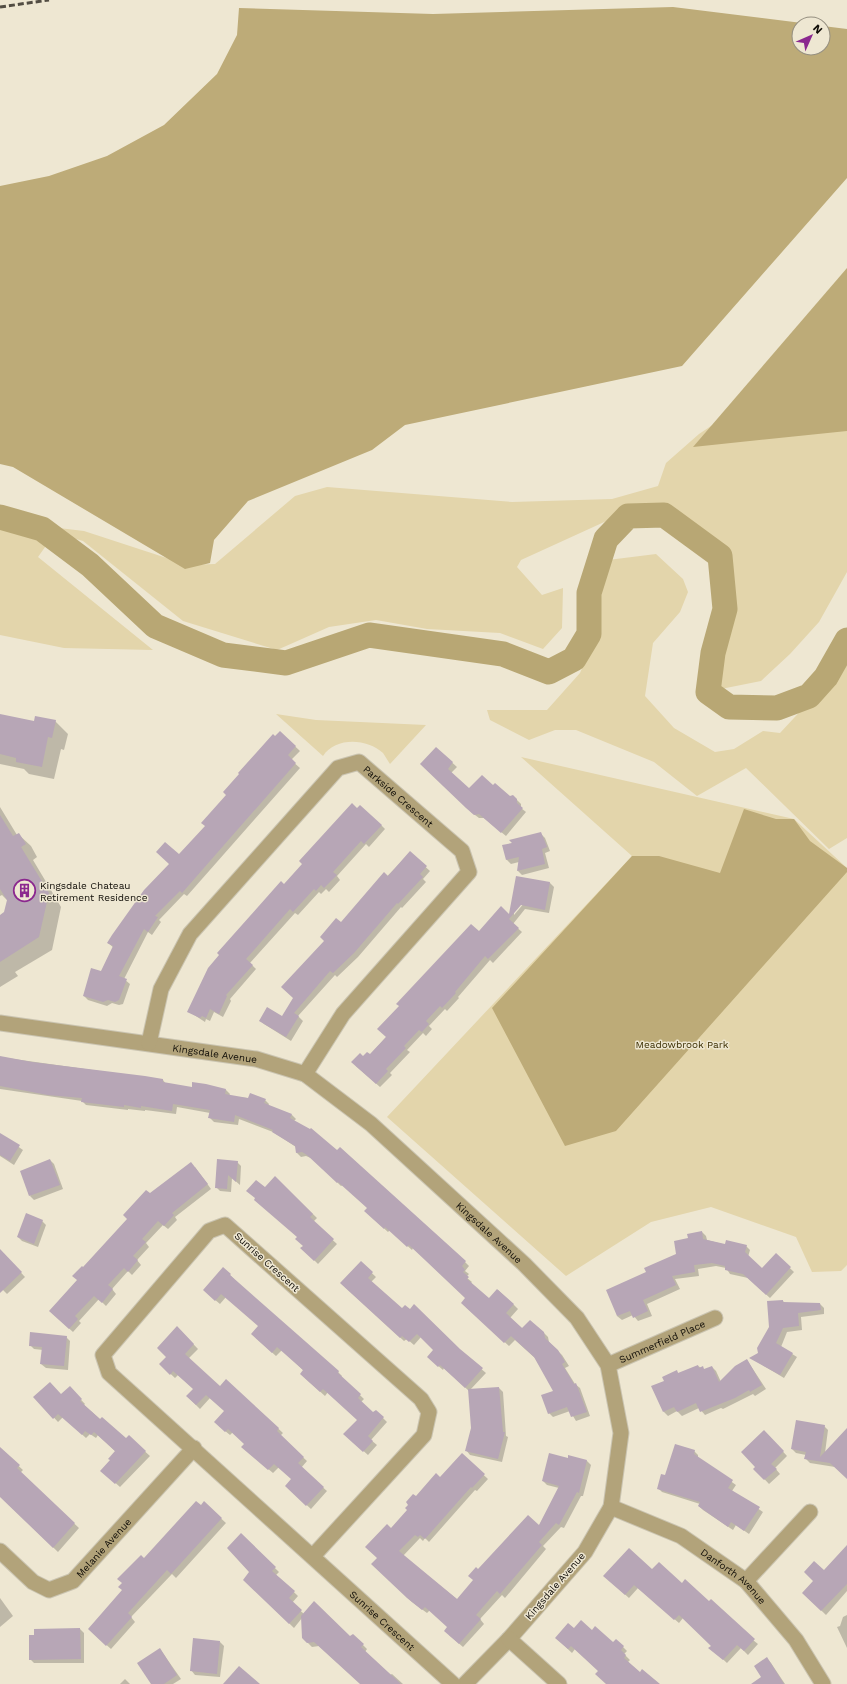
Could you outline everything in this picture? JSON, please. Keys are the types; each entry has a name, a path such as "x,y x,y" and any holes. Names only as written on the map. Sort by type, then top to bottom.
{"street":[{"name":"Parkside Crescent","path":"149,1043 161,989 190,934 338,768 359,762 462,851 469,872 343,1014 305,1074"},
{"name":"Kingsdale Avenue","path":"0,1023 256,1059 305,1074 372,1124 524,1264 577,1318 608,1365 621,1433 611,1507 585,1552 509,1639 465,1684"},
{"name":"Sunrise Crescent","path":"313,1556 424,1435 429,1412 421,1399 225,1225 209,1231 103,1354 109,1373 194,1448 453,1684"},
{"name":"Summerfield Place","path":"608,1365 715,1318"},
{"name":"Melanie Avenue","path":"0,1551 33,1582 49,1590 73,1581 194,1448"},
{"name":"Danforth Avenue","path":"611,1507 681,1536 746,1581 796,1640 823,1684"},
{"path":"746,1581 810,1512"},
{"path":"509,1639 559,1684"}],"green space":[{"path":"673,7 791,22 791,56 831,56 831,27 847,29 847,178 682,366 405,425 372,450 248,501 214,540 210,563 185,569 13,467 0,464 0,186 49,176 107,156 164,125 217,74 237,35 239,8 433,14"},
{"path":"847,268 847,431 693,447"},
{"path":"847,358 847,572 819,622 790,654 761,681 721,689 706,683 702,667 722,580 720,558 693,529 643,510 624,513 521,560 517,567 542,595 563,588 562,628 543,649 500,633 427,629 376,620 329,627 277,650 183,621 83,541 55,533 38,557 153,650 64,648 0,635 0,521 84,531 188,565 215,564 295,496 327,487 512,502 612,499 658,486 666,463 699,434 753,398"},
{"path":"656,554 683,579 688,592 680,612 653,643 645,696 674,728 715,752 734,749 763,731 780,733 847,661 847,838 829,849 746,768 697,796 654,762 576,730 555,730 529,740 490,720 487,710 547,710 580,673 591,647 584,625 588,586 600,561"},
{"path":"276,714 316,720 426,725 390,764 383,753 369,744 360,742 335,745 323,756"},
{"name":"Meadowbrook Park","path":"521,757 794,819 847,868 847,1265 841,1271 812,1272 796,1237 711,1207 651,1222 566,1276 387,1117 632,856"},
{"path":"744,809 776,819 794,819 810,841 847,868 847,872 616,1131 565,1146 492,1008 632,856 659,856 720,873"}],"building":[{"path":"0,714 34,721 35,716 56,720 52,738 48,737 42,767 16,762 16,758 0,754"},
{"path":"280,731 296,746 288,755 296,763 182,893 180,891 155,916 158,917 148,932 144,929 119,976 127,979 119,1000 115,1002 108,1000 103,1002 83,996 91,968 101,971 113,946 107,943 112,935 144,890 169,864 156,852 165,842 179,854 205,826 201,823 226,795 223,792 239,774 238,773 273,734 275,736"},
{"path":"436,747 453,762 448,769 469,788 482,775 493,785 495,783 510,796 513,795 517,799 517,803 523,808 501,833 479,814 474,815 420,764"},
{"path":"352,803 357,808 360,805 382,825 364,844 361,841 333,872 337,875 324,888 321,885 316,891 314,889 293,912 290,909 246,959 253,965 226,995 227,996 219,1014 210,1009 206,1018 202,1016 200,1018 187,1012 208,968 219,955 217,953 281,881 284,884 302,864 299,861"},
{"name":"Kingsdale Chateau Retirement Residence","path":"0,815 13,836 19,833 26,844 21,847 49,893 39,937 0,962 0,915 4,912 7,900 0,889"},
{"path":"541,832 547,847 542,849 545,864 517,871 519,857 506,860 502,845 512,843 509,840"},
{"path":"410,851 427,866 420,874 423,877 398,904 397,903 354,953 333,973 330,971 294,1013 299,1016 286,1037 259,1021 267,1007 282,1016 293,998 281,987 324,941 320,937 336,918 341,922 384,872 388,876"},
{"path":"516,876 550,882 545,910 521,905 509,919 519,928 488,959 485,956 455,992 456,993 442,1008 440,1006 426,1021 429,1024 422,1032 419,1030 404,1046 406,1048 386,1069 388,1071 376,1084 351,1062 360,1053 363,1056 367,1052 370,1054 386,1037 377,1029 399,1006 396,1004 471,924 479,931 501,906 509,914"},
{"path":"0,1056 32,1062 145,1076 163,1079 163,1082 192,1087 192,1082 206,1084 226,1089 225,1094 248,1098 250,1093 266,1099 264,1103 292,1114 290,1118 310,1129 311,1128 337,1150 340,1147 466,1261 462,1266 465,1270 463,1272 469,1277 467,1279 489,1298 497,1289 514,1304 506,1313 522,1328 530,1320 544,1332 545,1338 558,1350 565,1362 562,1364 574,1384 576,1383 587,1412 571,1417 567,1407 548,1414 541,1395 553,1391 534,1357 511,1336 504,1343 461,1303 465,1298 409,1245 407,1247 385,1227 384,1229 364,1211 367,1208 338,1182 337,1183 307,1155 302,1152 296,1153 295,1146 272,1132 273,1130 235,1115 234,1122 208,1118 210,1110 173,1104 172,1111 141,1106 141,1108 124,1105 124,1107 81,1102 82,1098 48,1095 0,1086"},
{"path":"0,1133 20,1145 10,1161 0,1155"},
{"path":"50,1159 60,1185 29,1196 20,1171"},
{"path":"217,1159 238,1161 236,1182 228,1175 227,1189 215,1188"},
{"path":"191,1162 208,1184 172,1213 174,1215 164,1226 158,1221 142,1239 146,1242 133,1256 138,1260 128,1272 124,1268 108,1285 113,1289 102,1303 94,1296 75,1316 78,1319 69,1329 49,1311 77,1280 72,1276 82,1266 83,1267 127,1219 123,1215 146,1190 150,1193"},
{"path":"275,1176 313,1214 310,1217 334,1239 314,1261 300,1248 303,1246 295,1239 297,1237 254,1200 255,1198 246,1191 256,1180 265,1187"},
{"path":"26,1213 43,1220 34,1244 17,1237"},
{"path":"702,1231 703,1239 725,1244 726,1240 747,1245 745,1252 762,1268 776,1253 791,1267 766,1295 743,1274 725,1270 725,1266 712,1263 694,1265 695,1272 672,1276 676,1285 643,1300 648,1311 633,1318 630,1311 617,1316 606,1290 646,1272 644,1268 676,1254 674,1241 688,1238 687,1234"},
{"path":"0,1249 22,1272 0,1293"},
{"path":"361,1261 373,1272 368,1278 402,1308 405,1305 410,1309 414,1304 460,1349 483,1368 465,1388 440,1365 438,1367 427,1357 433,1350 417,1334 409,1342 402,1336 400,1338 340,1283"},
{"path":"223,1267 231,1274 230,1275 339,1371 338,1373 361,1394 358,1398 373,1412 376,1410 384,1417 368,1436 373,1441 363,1452 343,1434 357,1420 323,1389 320,1392 300,1374 303,1370 277,1347 272,1353 251,1334 258,1326 221,1294 215,1301 203,1290"},
{"path":"783,1300 783,1302 820,1303 821,1310 798,1313 799,1326 783,1328 776,1343 793,1353 780,1375 749,1358 758,1353 757,1348 769,1327 767,1301"},
{"path":"177,1326 194,1344 185,1354 220,1386 226,1379 279,1428 277,1431 304,1457 298,1463 324,1487 306,1506 285,1486 291,1479 274,1464 268,1470 241,1447 244,1444 228,1429 225,1432 214,1422 224,1411 206,1395 196,1405 186,1396 193,1389 173,1371 170,1375 159,1364 166,1357 157,1348"},
{"path":"30,1332 67,1336 64,1366 40,1364 42,1347 29,1346"},
{"path":"747,1359 762,1385 750,1392 749,1390 735,1398 700,1412 696,1403 677,1412 674,1407 663,1412 651,1386 664,1381 662,1377 677,1370 678,1373 698,1365 699,1368 703,1366 704,1369 712,1366 719,1382 735,1366"},
{"path":"50,1382 61,1394 70,1386 82,1399 80,1401 100,1419 102,1417 126,1438 129,1435 146,1451 115,1484 100,1471 110,1460 108,1459 115,1451 94,1432 91,1435 85,1431 82,1435 58,1414 53,1419 33,1397"},
{"path":"499,1387 503,1432 505,1432 498,1459 465,1451 471,1428 468,1389"},
{"path":"796,1420 825,1425 820,1457 847,1428 847,1479 830,1463 804,1459 806,1452 791,1449"},
{"path":"764,1430 784,1451 771,1464 777,1469 764,1480 753,1469 755,1467 741,1452"},
{"path":"675,1444 695,1450 694,1454 733,1480 728,1488 760,1507 744,1531 731,1522 728,1527 698,1506 700,1502 657,1489 661,1474 665,1475"},
{"path":"0,1447 20,1465 17,1468 75,1523 53,1548 0,1497"},
{"path":"462,1453 485,1474 472,1488 471,1487 425,1539 420,1535 418,1537 415,1535 399,1551 457,1599 473,1580 468,1576 476,1567 478,1569 528,1515 539,1525 559,1486 542,1481 549,1453 568,1458 568,1455 587,1460 579,1493 577,1492 559,1525 556,1523 539,1542 542,1545 500,1594 497,1591 476,1615 481,1619 459,1644 444,1631 447,1627 425,1607 422,1610 371,1564 377,1558 365,1547 387,1524 391,1528 407,1510 405,1508 408,1505 406,1502 413,1494 416,1496 436,1473 440,1477"},
{"path":"196,1501 201,1505 204,1501 222,1518 171,1574 167,1570 128,1613 132,1617 106,1646 88,1629 122,1590 118,1587 122,1583 117,1579 141,1555 144,1558"},
{"path":"241,1533 276,1567 272,1571 295,1591 289,1598 302,1610 289,1624 243,1580 249,1572 227,1548"},
{"path":"847,1545 847,1584 821,1611 802,1593 813,1581 804,1572 814,1561 824,1570"},
{"path":"629,1548 652,1569 659,1562 682,1583 685,1579 709,1601 711,1599 755,1639 744,1651 737,1645 723,1660 708,1648 711,1646 679,1615 674,1620 634,1585 625,1595 603,1576"},
{"path":"314,1601 350,1636 353,1634 364,1644 361,1647 401,1684 360,1684 314,1642 307,1643 302,1638 301,1616"},
{"path":"581,1620 592,1630 595,1626 613,1642 616,1639 624,1646 621,1650 626,1655 624,1658 640,1672 642,1669 660,1684 606,1684 595,1674 598,1671 571,1646 568,1649 555,1638 568,1623 574,1628"},
{"path":"80,1628 81,1659 29,1660 29,1635 34,1635 34,1629"},
{"path":"193,1638 220,1641 217,1674 190,1671"},
{"path":"160,1648 177,1675 164,1684 151,1684 137,1663"},
{"path":"767,1657 784,1684 751,1684 761,1677 754,1666"},
{"path":"239,1666 260,1684 223,1684"}],"waterway":[{"path":"0,517 42,529 90,565 155,626 223,655 286,663 369,635 503,654 549,672 574,659 589,634 589,593 606,539 628,516 664,515 720,556 725,609 713,653 708,692 729,707 777,708 809,696 826,677 847,640"}],"railway":[{"path":"0,7 49,0"}],"place":[{"name":"Kingsdale Chateau Retirement Residence","path":"25,891"}]}
